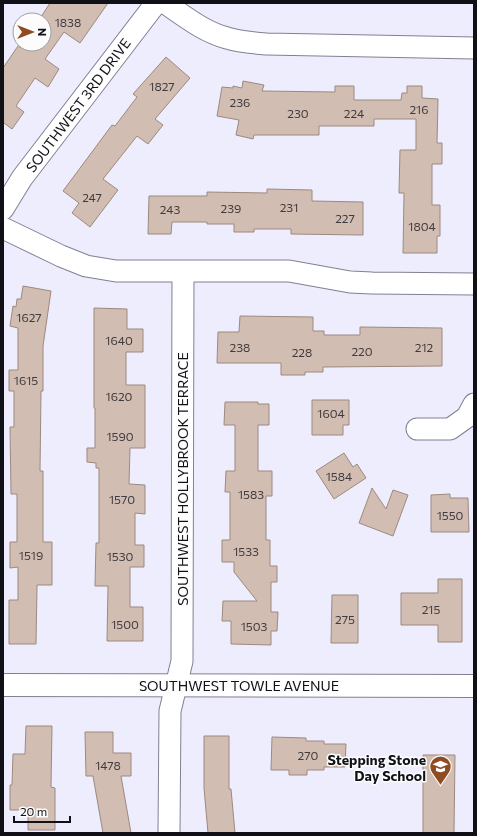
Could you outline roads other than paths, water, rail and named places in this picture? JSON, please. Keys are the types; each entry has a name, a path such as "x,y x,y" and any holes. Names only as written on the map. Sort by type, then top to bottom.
{"street":[{"name":"SOUTHWEST 3RD DRIVE","path":"3,210 22,178 156,3"},
{"path":"165,3 202,28 226,38 244,42 267,44 474,48"},
{"path":"3,228 61,256 86,266 99,269 116,271 183,272 289,271 350,282 372,284 474,284"},
{"name":"SOUTHWEST HOLLYBROOK TERRACE","path":"168,833 170,710 182,661 183,272"},
{"path":"417,428 450,429 467,417 474,404"},
{"name":"SOUTHWEST TOWLE AVENUE","path":"3,685 474,686"}],"place":[{"name":"Stepping Stone Day School","path":"441,786"}]}
